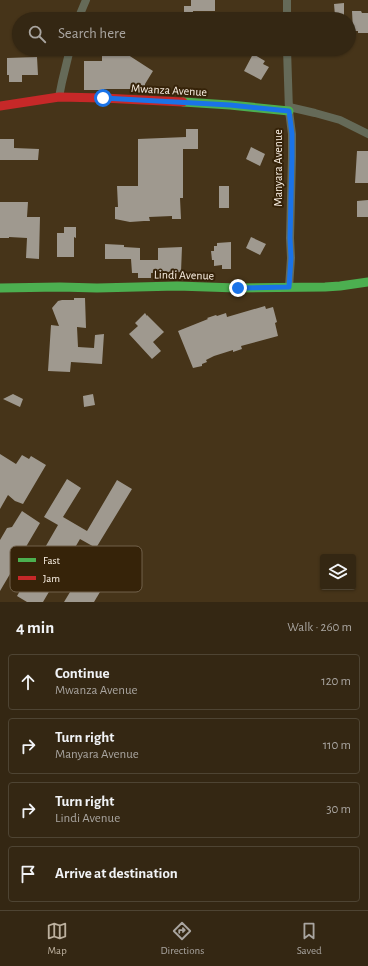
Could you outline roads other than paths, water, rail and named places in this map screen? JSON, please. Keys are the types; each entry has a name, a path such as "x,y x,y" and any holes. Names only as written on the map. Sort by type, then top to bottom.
{"street":[{"path":"81,12 86,0"},
{"path":"286,0 287,12"},
{"path":"59,97 68,56"},
{"name":"Manyara Avenue","path":"287,56 289,109 292,134 291,258 289,287"},
{"name":"Mwanza Avenue","path":"0,106 59,97 103,98 289,109"},
{"path":"289,109 315,113 340,120 368,134"},
{"name":"Lindi Avenue","path":"0,288 97,288 148,286 238,288 325,287 368,282"}]}
